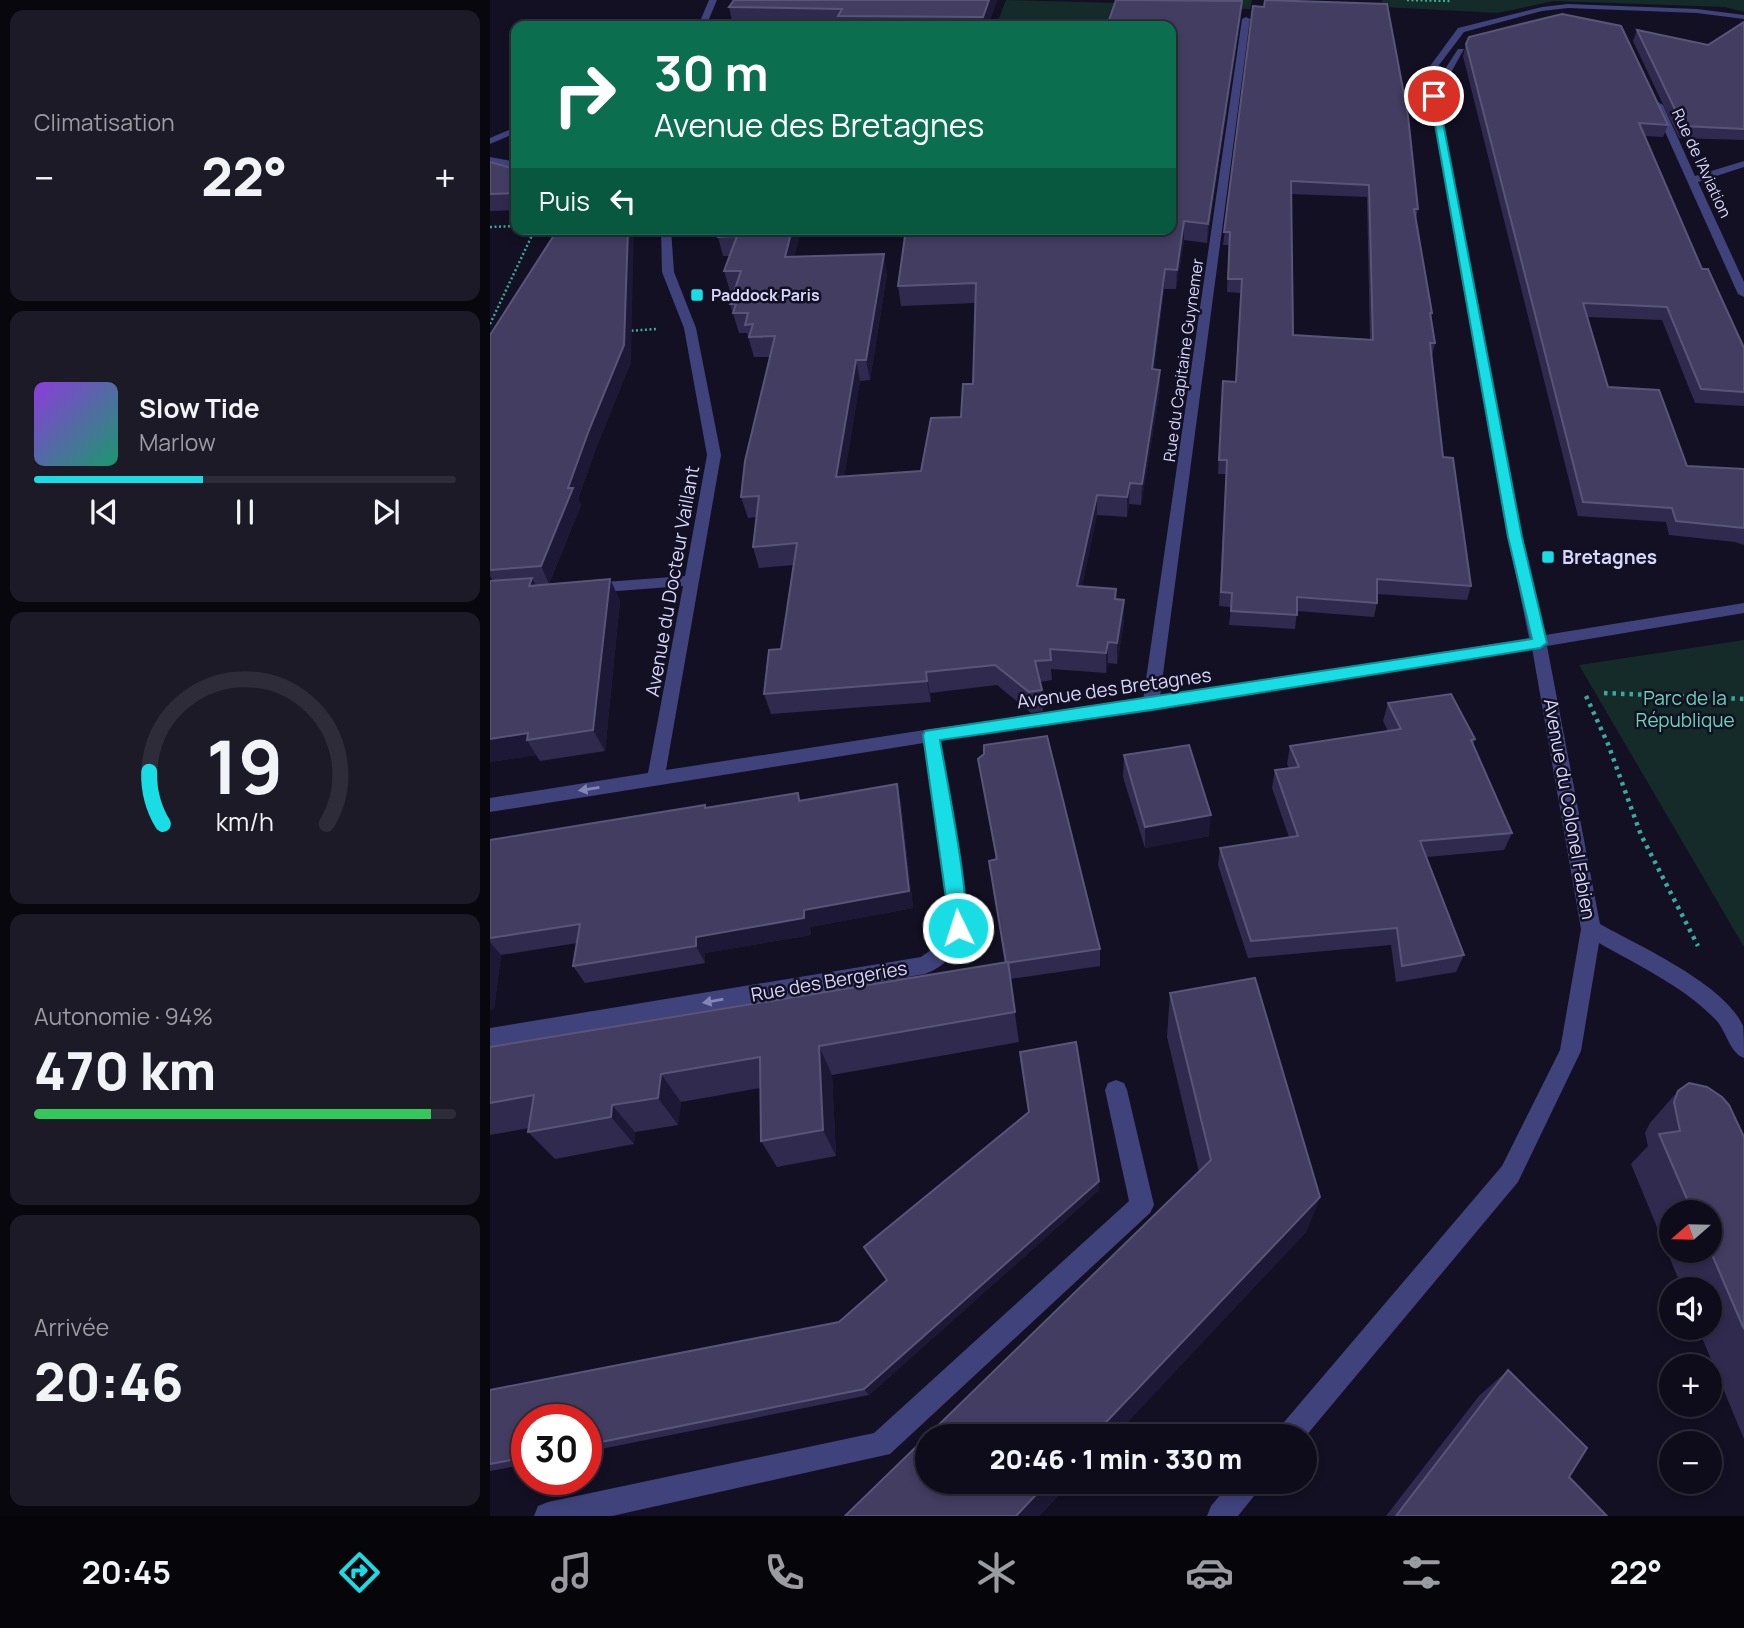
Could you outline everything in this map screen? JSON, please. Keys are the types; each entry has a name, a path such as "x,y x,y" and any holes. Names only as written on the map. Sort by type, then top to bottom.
{"street":[{"path":"704,21 713,0"},
{"name":"Avenue du Colonel Fabien","path":"1299,1424 1510,1174 1570,1051 1591,929 1549,642 1515,537 1434,96 1426,77 1461,30 1542,9 1567,6 1614,13"},
{"name":"Avenue du Colonel Fabien","path":"1473,34 1482,29 1556,12 1701,15 1744,19"},
{"name":"Rue du Capitaine Guynemer","path":"1151,705 1246,19"},
{"path":"1434,96 1444,75 1465,44"},
{"name":"Rue de l'Aviation","path":"1652,93 1744,295"},
{"path":"490,141 511,132"},
{"path":"490,160 511,164"},
{"path":"1693,180 1744,164"},
{"name":"Avenue du Docteur Vaillant","path":"656,777 714,455 690,328 668,272 666,235"},
{"path":"571,589 692,580"},
{"name":"Avenue des Bretagnes","path":"490,805 931,735 1151,705 1744,608"},
{"name":"Rue des Bergeries","path":"490,1038 925,965 946,953 958,928 957,901 931,735"},
{"path":"1591,929 1687,983 1725,1015 1744,1048"},
{"path":"548,1516 881,1446 1142,1205 1116,1090"},
{"path":"1221,1516 1239,1494"}],"path":[{"path":"490,227 511,226"},
{"path":"490,324 532,235"},
{"path":"623,331 690,328"},
{"path":"1549,642 1578,668 1584,690 1608,744 1641,835 1692,930 1701,954"},
{"path":"1604,693 1744,699"}],"green space":[{"path":"1006,0 1117,3 1118,0 1252,0 1250,9 1118,3 1114,21 998,21"},
{"path":"1382,0 1744,0 1744,12 1725,7 1554,1 1498,13 1383,7"},
{"name":"Parc de la République","path":"1744,640 1744,947 1579,665"}],"building":[{"path":"734,0 989,0 983,17 838,16 842,9 729,7"},
{"path":"1116,0 1242,1 1208,224 1184,221 1177,270 1165,269 1152,369 1160,370 1142,484 1130,483 1127,497 1097,495 1077,586 1116,589 1115,599 1124,600 1117,643 1108,642 1106,653 1050,649 1051,660 1035,661 1042,690 1029,692 995,665 926,672 927,681 764,694 769,650 781,649 797,543 753,547 759,496 741,497 745,461 775,336 749,337 753,324 745,325 748,313 733,313 736,304 730,304 741,271 724,271 737,236 718,237 719,235 790,235 785,257 884,254 866,360 856,360 836,477 921,471 931,418 961,417 963,384 973,384 976,283 898,286 905,235 1176,235 1176,21 1109,21"},
{"path":"1265,0 1387,4 1408,116 1418,209 1414,209 1432,313 1435,343 1430,343 1443,457 1453,458 1471,586 1377,579 1377,603 1297,597 1297,615 1231,611 1232,593 1221,592 1227,460 1219,460 1223,381 1236,382 1242,279 1228,279 1230,232 1224,232 1253,6 1264,7","holes":["1291,181 1369,185 1373,340 1293,335"]},
{"path":"1562,14 1621,26 1668,125 1639,123 1702,269 1708,269 1744,348 1744,392 1701,389 1667,307 1583,303 1608,387 1659,390 1687,466 1744,469 1744,528 1676,521 1672,508 1583,502 1466,44 1469,37"},
{"path":"1744,22 1744,129 1683,126 1637,30 1708,45"},
{"path":"490,162 511,168 511,193 490,194"},
{"path":"554,235 628,235 624,345 589,430 568,488 573,488 541,566 490,570 490,335"},
{"path":"532,578 529,586 610,579 593,730 527,740 528,733 490,739 490,581"},
{"path":"1451,694 1475,739 1471,740 1512,833 1420,841 1464,955 1402,966 1397,928 1251,941 1220,848 1298,836 1275,770 1299,767 1290,746 1401,729 1388,703"},
{"path":"1047,736 1100,949 1006,963 989,861 997,859 978,759 984,754 984,745"},
{"path":"1189,745 1211,815 1145,827 1124,755"},
{"path":"897,784 909,891 804,910 804,918 696,937 696,946 573,966 580,924 490,938 490,840 705,805 705,808 798,793 799,801"},
{"path":"1008,962 1015,1012 819,1046 823,1130 761,1141 760,1057 661,1074 658,1098 612,1105 611,1117 528,1132 534,1095 490,1103 490,1047"},
{"path":"1255,978 1320,1197 1104,1424 940,1424 1211,1160 1170,993"},
{"path":"1076,1042 1099,1181 864,1389 602,1442 602,1404 511,1404 511,1460 490,1464 490,1390 839,1322 887,1280 864,1247 1029,1112 1020,1052"},
{"path":"1689,1083 1707,1087 1722,1097 1729,1105 1744,1137 1744,1329 1716,1264 1722,1264 1722,1200 1687,1200 1659,1134 1680,1131 1674,1102 1678,1091"},
{"path":"1508,1370 1587,1448 1569,1477 1607,1516 1396,1516"},
{"path":"915,1448 915,1494 1037,1494 1016,1516 845,1516"}],"place":[{"name":"Paddock Paris","path":"697,295"},
{"name":"Bretagnes","path":"1548,557"}],"route":[{"path":"958,928 957,901 931,735 1151,705 1540,643 1515,537 1434,96"}]}
